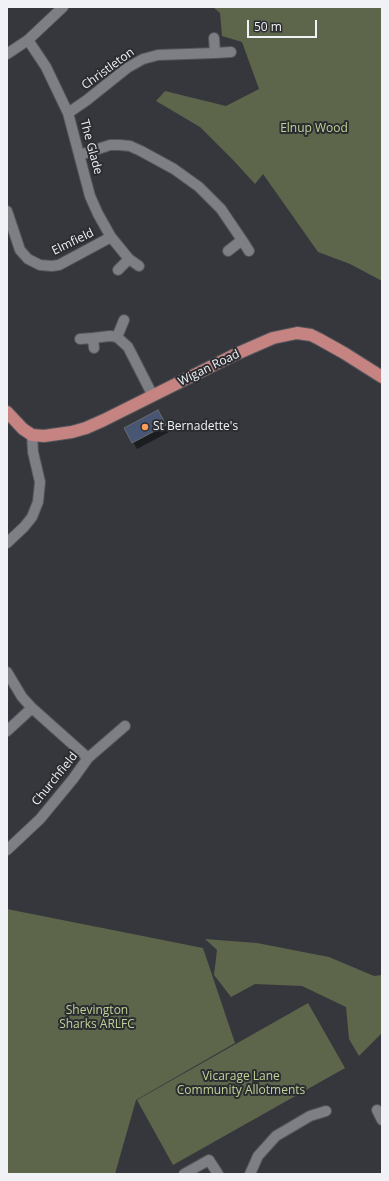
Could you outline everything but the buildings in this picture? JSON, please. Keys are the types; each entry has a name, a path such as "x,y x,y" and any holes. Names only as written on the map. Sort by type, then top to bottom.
{"main road":[{"name":"Wigan Road","path":"32,435 44,436 86,428 234,355 273,338 297,333 311,335 319,339 344,352 382,377"},
{"path":"7,412 23,429 32,435"}],"street":[{"path":"7,54 28,40 63,7"},
{"path":"214,38 215,53"},
{"name":"The Glade","path":"28,40 46,67 68,113 90,196 98,214 110,237 130,259 139,266"},
{"name":"Christleton","path":"68,113 88,100 127,68 143,59 158,55 231,52"},
{"path":"80,155 110,145 120,144 130,146 141,151 174,169 199,187 221,209 249,251"},
{"name":"Elmfield","path":"7,212 20,250 28,259 40,265 59,265 110,237"},
{"path":"228,251 242,240"},
{"path":"118,270 130,259"},
{"path":"117,337 124,320"},
{"path":"80,339 93,343 110,336 117,337 128,346 153,396"},
{"path":"7,543 24,527 32,516 38,502 40,482 33,452 32,435"},
{"path":"7,672 22,697 32,708 88,758"},
{"path":"7,731 32,708"},
{"name":"Churchfield","path":"7,850 40,819 88,758 125,726"},
{"path":"377,1110 382,1120"},
{"path":"250,1174 254,1154 276,1136 310,1116 326,1111"},
{"path":"184,1174 209,1160 218,1174"}],"green space":[{"name":"Elnup Wood","path":"213,7 382,7 382,281 350,264 318,252 263,174 255,184 200,127 156,101 165,91 226,106 259,89 242,42 222,36 220,13"},
{"name":"Shevington Sharks ARLFC","path":"7,909 203,948 235,1043 136,1100 115,1174 7,1174"},
{"path":"205,939 257,943 329,957 374,976 382,975 382,1033 359,1056 349,1039 346,1007 302,986 255,984 231,997 214,975 217,950"},
{"name":"Vicarage Lane Community Allotments","path":"308,1003 345,1068 173,1165 137,1100"}],"place":[{"name":"St Bernadette's","path":"145,427"}]}
